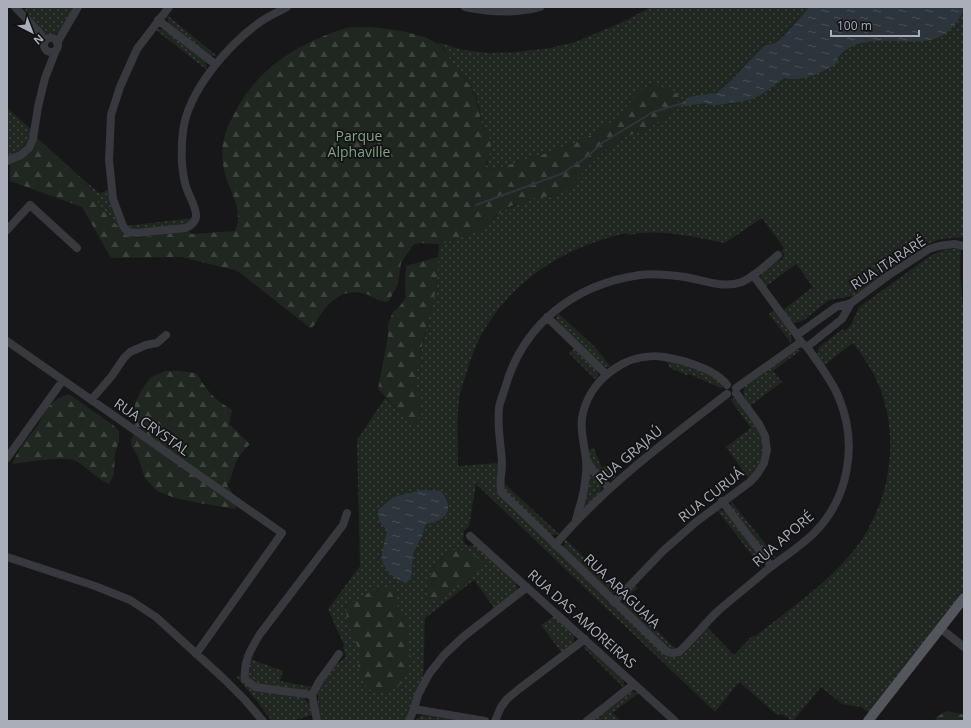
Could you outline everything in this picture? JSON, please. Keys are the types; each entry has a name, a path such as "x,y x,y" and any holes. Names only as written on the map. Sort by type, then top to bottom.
{"main road":[{"path":"868,721 964,598"}],"street":[{"path":"7,8 12,7"},
{"path":"15,7 39,32 45,44 46,50 50,52 56,46 56,40 51,38 45,44 45,78"},
{"path":"169,7 137,49 120,87 111,115 109,160 113,199 123,226 128,232 137,233 186,228 191,225 196,218 195,210 185,184 181,154 183,130 190,108 215,64 239,40 261,22 287,7"},
{"path":"465,7 505,12 540,7"},
{"path":"7,161 21,155 29,148 33,139 38,107 45,78 56,46 77,8"},
{"path":"158,20 215,64"},
{"path":"7,230 30,205 78,248"},
{"name":"RUA ITARARÉ","path":"851,303 889,275 929,249 954,244 964,246"},
{"name":"RUA ARAGUAIA","path":"671,653 666,651 614,602 501,492 499,484 502,474 502,462 498,425 500,406 509,372 527,339 547,317 568,301 592,288 620,278 663,274 729,285 742,282 778,256"},
{"name":"RUA APORÉ","path":"671,653 679,652 720,610 771,566 814,533 828,517 840,495 848,471 850,446 846,423 839,398 797,334 753,275"},
{"path":"797,334 836,307 851,303"},
{"path":"727,385 725,390 727,394 731,396 736,390 842,319 851,303"},
{"path":"547,317 606,374"},
{"path":"91,400 130,352 146,345 157,343 166,335"},
{"name":"RUA CRYSTAL","path":"7,341 282,533 196,654"},
{"path":"576,520 585,482 586,459 582,436 582,418 587,400 606,374 633,359 647,356 661,356 677,358 698,366 725,381 727,385"},
{"path":"7,458 63,380"},
{"path":"727,385 733,384 736,390"},
{"name":"RUA CURUÁ","path":"614,602 663,551 696,522 750,482 764,463 767,450 765,436 760,424 736,390"},
{"name":"RUA GRAJAÚ","path":"555,545 576,520 609,488 663,443 727,394"},
{"path":"586,459 594,472 609,488"},
{"path":"722,502 771,566"},
{"path":"312,695 255,687 245,679 244,668 250,650 260,634 343,525 347,513"},
{"name":"RUA DAS AMOREIRAS","path":"470,536 675,721"},
{"path":"7,557 88,584 130,600 156,617 223,678 263,721"},
{"path":"409,721 418,695 429,674 444,655 463,637 527,587"},
{"path":"940,628 964,647"},
{"path":"495,721 501,707 519,689 585,639"},
{"path":"317,721 312,695 320,680 339,654"},
{"path":"587,721 634,684"},
{"path":"414,709 485,721"}],"green space":[{"path":"26,7 73,7 63,27 55,35 51,36 46,35 38,28 25,12"},
{"path":"651,7 964,7 964,237 941,239 924,245 853,296 829,300 804,320 796,323 791,321 783,310 813,287 796,264 765,287 760,279 761,275 768,267 782,259 784,255 781,251 784,248 762,218 725,243 677,234 652,232 628,235 627,233 584,246 563,256 525,281 494,315 482,334 473,355 460,394 458,421 458,466 498,463 496,489 500,497 660,650 673,656 707,627 734,655 750,638 757,635 809,595 833,573 855,549 867,531 884,492 890,450 886,408 880,388 868,364 853,343 823,366 817,357 819,347 843,329 845,331 851,325 859,307 930,256 945,250 961,249 960,274 964,319 964,590 869,713 861,707 842,704 821,687 792,721 784,715 776,714 739,682 715,712 476,484 469,526 464,531 463,541 467,546 476,545 516,582 517,590 495,609 474,580 425,618 423,679 406,721 320,721 318,698 321,685 334,666 346,656 343,648 344,645 328,609 360,566 357,440 385,398 414,425 421,409 416,378 437,284 439,244 476,232 501,212 520,203 535,197 550,197 560,194 571,186 588,166 608,148 621,139 646,129 671,114 651,85 641,91 615,119 594,134 548,153 503,167 490,169 487,164 491,145 489,137 483,127 474,92 444,49 437,42 463,50 489,53 516,52 550,48 575,42 623,22"},
{"path":"167,15 217,56 210,56 169,25"},
{"name":"Parque Alphaville","path":"350,27 373,27 403,31 427,38 440,45 470,86 476,99 483,128 489,136 491,142 490,154 486,163 490,169 503,167 548,153 584,139 606,126 617,117 639,92 647,87 656,85 673,91 679,97 678,106 676,111 646,129 621,139 608,148 592,162 564,192 553,196 534,198 511,206 476,232 452,241 439,244 414,244 401,263 398,284 389,301 380,301 369,295 361,293 344,294 337,297 328,305 315,324 310,328 238,271 181,257 111,258 82,207 10,181 10,164 37,138 86,182 102,209 126,235 136,238 190,231 191,234 235,231 238,223 237,208 224,170 222,154 223,141 227,128 234,114 244,97 255,83 283,58 298,48 315,40"},
{"path":"164,29 205,61 207,70 156,30"},
{"path":"7,108 32,130 28,141 23,148 7,158"},
{"path":"86,182 99,193 108,189 112,208 120,228 102,209"},
{"path":"193,218 187,225 133,231 126,226"},
{"path":"438,257 436,287 422,344 417,374 420,414 413,426 378,389 388,336 388,324 393,312 400,306 406,297 406,266"},
{"path":"774,310 784,321 789,330 792,339 791,343 769,314"},
{"path":"558,313 594,346 611,367 601,365 557,323 556,318"},
{"path":"574,348 597,370 598,376 596,380 569,353"},
{"path":"795,350 801,350 773,371 782,382 750,406 744,393 746,385"},
{"path":"666,360 681,363 708,373 720,383 723,389 689,374 687,375 670,368"},
{"path":"165,371 196,373 211,394 232,410 229,424 250,444 238,459 227,485 232,492 236,509 175,498 157,491 145,478 138,457 131,445 131,440 136,430 134,420 135,403 150,378"},
{"path":"69,394 113,425 119,431 119,441 115,453 114,474 109,484 99,479 74,460 44,460 12,464 21,446 38,425 46,409 57,399"},
{"path":"730,399 736,399 751,418 762,437 762,456 757,467 748,478 726,447 751,428"},
{"path":"593,447 602,468 606,465 616,477 608,480 598,472 587,452"},
{"path":"588,467 601,485 601,488 595,499 583,508"},
{"path":"503,482 559,534 549,534 504,492"},
{"path":"731,501 777,558 768,556 731,507"},
{"path":"717,510 724,511 728,515 762,561 762,568"},
{"path":"565,539 620,591 611,593 564,548"},
{"path":"454,550 468,550 485,564 469,579 447,591 438,599 428,600 429,582 432,570 439,560"},
{"path":"634,585 638,588 631,593 626,601 676,649 668,648 625,607 624,600 627,592"},
{"path":"389,587 397,596 398,607 408,622 407,638 411,660 403,682 392,690 381,693 367,689 358,667 360,651 347,623 346,606 375,589"},
{"path":"555,615 574,635 573,644 562,653 541,625"},
{"path":"583,647 588,647 623,678 623,687"},
{"path":"251,659 283,671 280,681 312,687 304,691 255,683 248,672"},
{"path":"242,675 244,679 304,698 310,705 312,715 292,721 272,721 236,676"},
{"path":"631,691 639,693 612,713 621,721 591,721"},
{"path":"946,711 964,715 964,721 934,721"},
{"path":"422,715 426,716 461,721 414,721"}],"water":[{"path":"809,7 964,7 964,9 956,23 946,33 933,39 906,42 876,41 862,43 844,51 839,56 836,64 824,71 804,78 784,78 761,95 749,100 718,105 710,105 705,103 685,106 681,104 688,97 717,93 731,81 763,47 777,42 786,34"},
{"path":"422,490 441,491 448,504 448,509 447,513 440,520 426,524 422,537 413,554 411,579 405,583 395,578 387,570 382,561 387,530 379,521 378,510 393,497"}],"waterway":[{"path":"476,205 561,174 587,157 602,143 653,112 681,104"}]}
